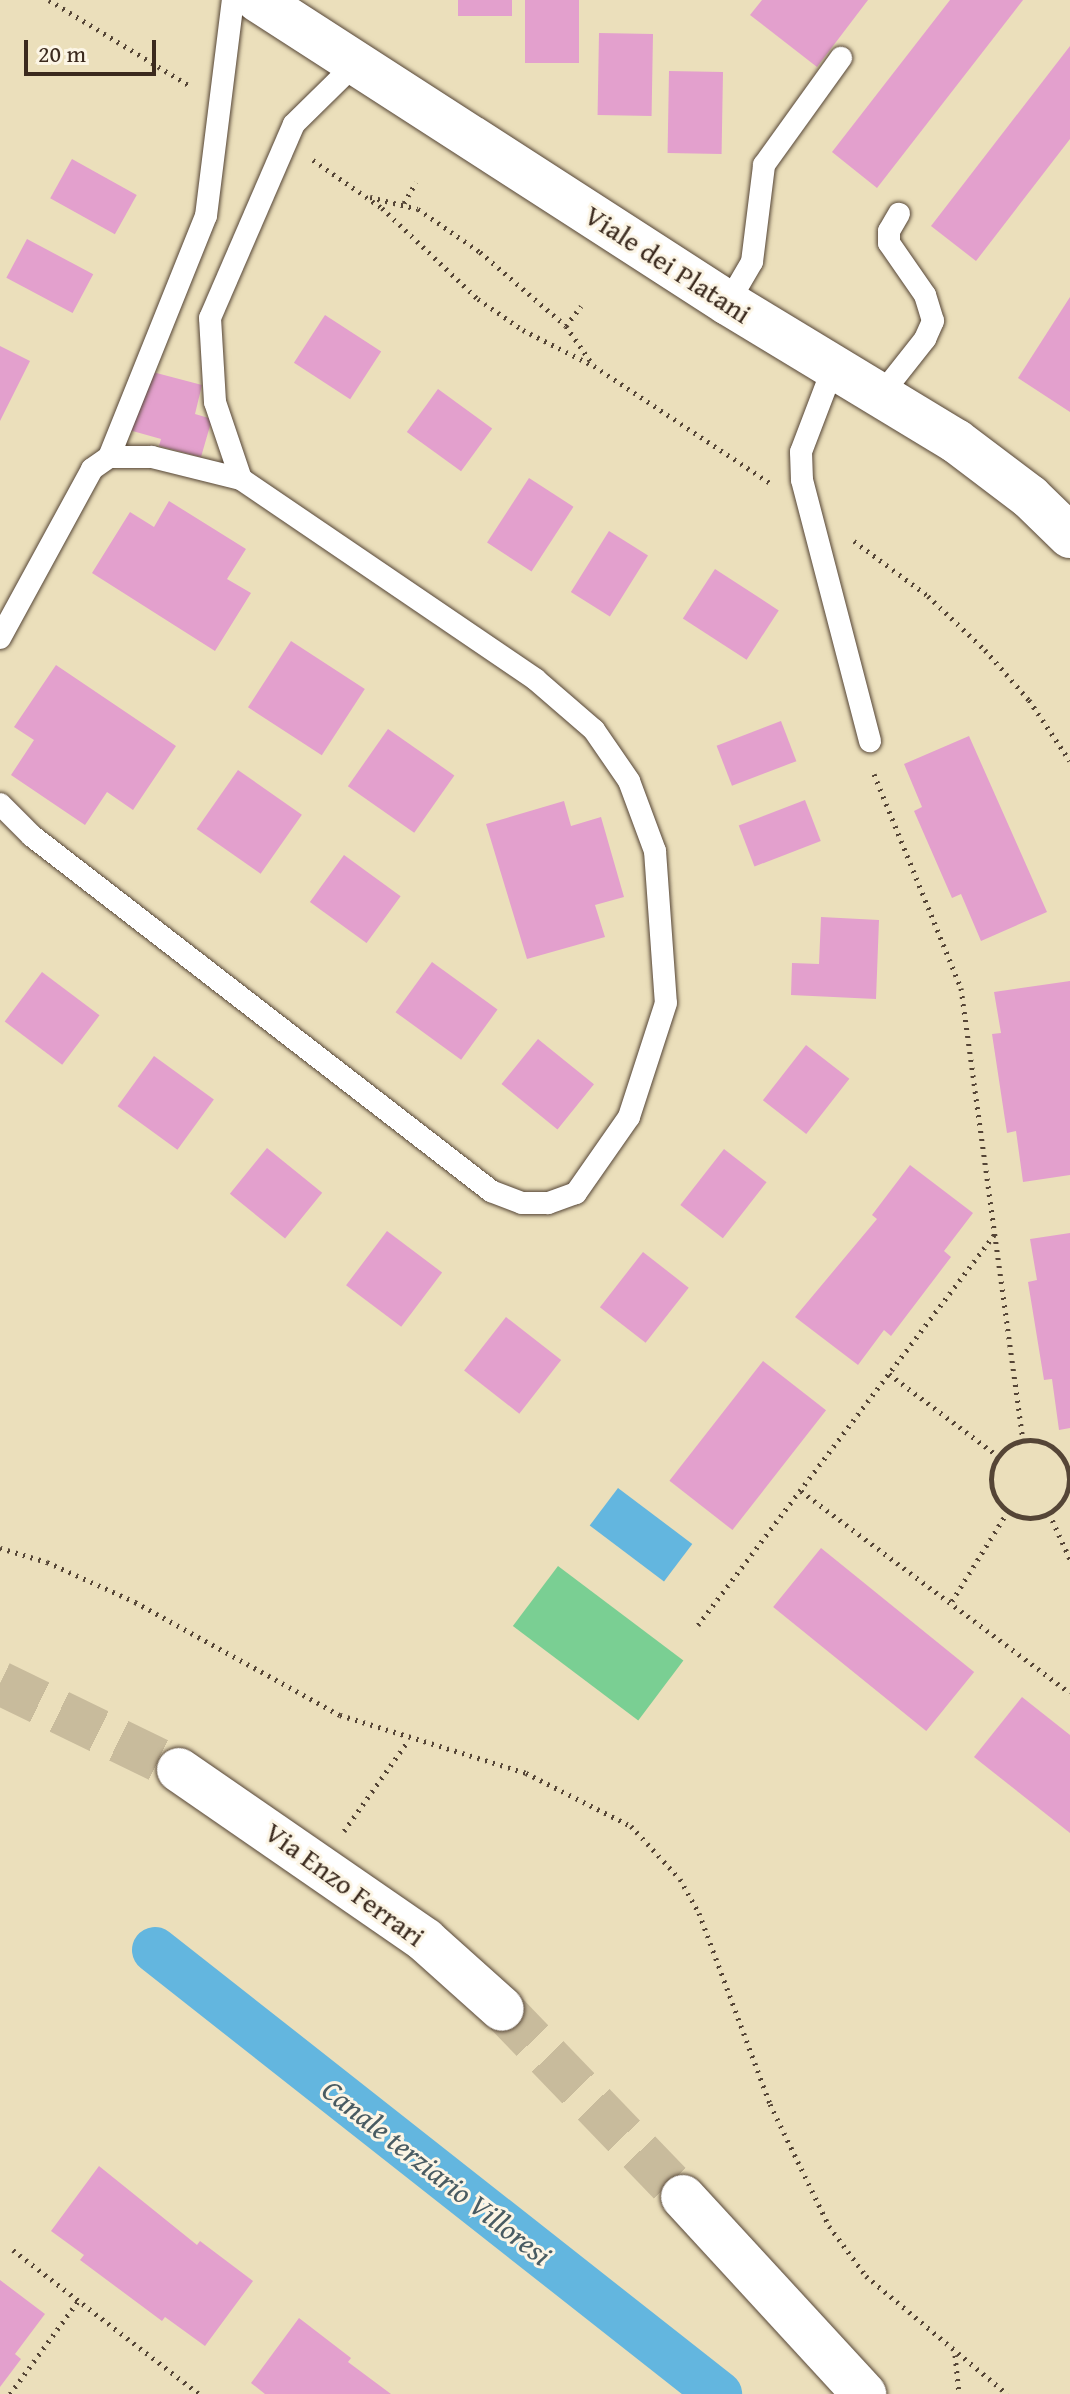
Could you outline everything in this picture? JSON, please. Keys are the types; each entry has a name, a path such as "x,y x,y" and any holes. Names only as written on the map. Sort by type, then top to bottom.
{"street":[{"name":"Viale dei Platani","path":"258,0 728,303 956,441 1030,497 1070,536"},
{"name":"Via Enzo Ferrari","path":"179,1770 414,1931 502,2009"},
{"path":"683,2197 864,2394"}],"lane":[{"path":"0,638 79,488 109,457 206,216 233,0"},
{"path":"728,303 752,262 764,165 841,58"},
{"path":"241,479 215,402 210,318 294,124 356,63"},
{"path":"880,396 925,339 933,321 925,295 889,243 889,231 899,214"},
{"path":"833,368 801,452 802,480 870,741"},
{"path":"0,804 32,836 491,1191 522,1203 548,1203 576,1193 602,1161 629,1117 666,1003 655,851 629,781 594,730 535,679 241,479 152,457 109,457"}],"path":[{"path":"49,0 196,90"},
{"path":"300,152 367,196 478,299 523,330 594,366 772,485"},
{"path":"404,203 416,182"},
{"path":"367,196 404,203 480,252 566,326 594,366"},
{"path":"566,326 581,306"},
{"path":"848,537 928,596 985,650 1029,700 1070,761"},
{"path":"873,771 961,988 997,1231 1023,1440"},
{"path":"698,1625 997,1231"},
{"path":"889,1374 998,1456"},
{"path":"1023,1440 1052,1447 1068,1464 1068,1488 1049,1513 1032,1518 1008,1511 999,1503 991,1480 998,1456 1023,1440"},
{"path":"801,1491 952,1601 1070,1693"},
{"path":"952,1601 1008,1511"},
{"path":"1049,1513 1070,1559"},
{"path":"0,1548 89,1580 340,1715 408,1741 483,1759 571,1792 631,1826 656,1850 699,1913 770,2104 829,2226 866,2276 954,2354 1007,2394"},
{"path":"337,1840 408,1741"},
{"path":"13,2250 199,2394"},
{"path":"10,2394 78,2301"},
{"path":"954,2354 959,2394"}],"green space":[{"path":"558,1566 683,1660 638,1720 513,1626"}],"water":[{"path":"618,1488 692,1544 664,1582 590,1526"}],"building":[{"path":"458,0 512,0 512,16 458,16"},
{"path":"525,0 579,0 579,63 525,63"},
{"path":"762,0 868,0 817,67 750,15"},
{"path":"950,0 1023,0 877,188 832,152"},
{"path":"599,33 653,34 652,116 598,115"},
{"path":"1070,46 1070,139 976,261 931,226"},
{"path":"669,71 723,72 722,154 668,153"},
{"path":"72,159 137,195 115,234 50,198"},
{"path":"27,239 93,274 73,313 6,278"},
{"path":"1070,297 1070,412 1018,378"},
{"path":"325,315 381,351 350,399 294,363"},
{"path":"0,346 30,361 0,421"},
{"path":"145,370 202,385 195,414 212,419 201,457 159,446 161,439 129,430"},
{"path":"438,389 492,428 461,471 407,432"},
{"path":"529,478 573,507 532,571 487,543"},
{"path":"169,501 246,549 227,579 251,593 215,651 92,573 130,512 154,527"},
{"path":"609,531 648,555 610,616 571,592"},
{"path":"715,569 779,610 747,660 683,618"},
{"path":"291,641 365,689 322,755 248,707"},
{"path":"56,665 176,746 133,810 107,792 85,825 11,775 34,740 14,727"},
{"path":"781,721 796,761 732,786 717,746"},
{"path":"388,729 454,775 414,833 348,786"},
{"path":"969,736 1047,912 981,941 961,894 952,898 914,811 922,807 904,764"},
{"path":"238,770 302,815 261,874 197,829"},
{"path":"805,800 821,841 754,867 739,825"},
{"path":"564,801 571,826 601,817 624,897 595,905 605,937 527,959 486,824"},
{"path":"344,855 401,896 367,943 310,902"},
{"path":"821,917 879,920 876,999 791,995 792,963 819,964"},
{"path":"432,962 498,1010 461,1060 396,1012"},
{"path":"42,972 100,1015 62,1065 5,1022"},
{"path":"1070,981 1070,1175 1023,1182 1016,1131 1007,1133 992,1034 1001,1033 994,992"},
{"path":"538,1039 594,1084 557,1129 501,1084"},
{"path":"806,1045 849,1079 806,1134 763,1100"},
{"path":"154,1056 214,1099 177,1150 118,1106"},
{"path":"267,1148 322,1193 285,1239 230,1194"},
{"path":"724,1149 767,1182 723,1238 680,1205"},
{"path":"910,1165 973,1213 944,1251 951,1257 891,1336 884,1330 858,1365 795,1317 877,1219 872,1215"},
{"path":"387,1231 442,1273 401,1327 346,1285"},
{"path":"1070,1233 1070,1428 1059,1430 1052,1379 1044,1380 1028,1282 1037,1280 1030,1239"},
{"path":"643,1252 689,1288 646,1343 600,1307"},
{"path":"506,1317 561,1360 519,1414 464,1371"},
{"path":"763,1361 826,1410 732,1530 669,1481"},
{"path":"821,1548 974,1672 926,1731 773,1607"},
{"path":"1022,1697 1070,1735 1070,1833 974,1757"},
{"path":"99,2166 197,2245 200,2241 253,2281 205,2346 165,2317 162,2321 80,2260 84,2255 51,2231"},
{"path":"0,2280 45,2314 15,2354 21,2359 0,2387"},
{"path":"299,2318 351,2358 348,2362 391,2394 265,2394 251,2383"}],"waterway":[{"name":"Canale terziario Villoresi","path":"155,1950 719,2394"}],"tunnel":[{"path":"0,1683 179,1770"},
{"path":"502,2009 683,2197"}]}
